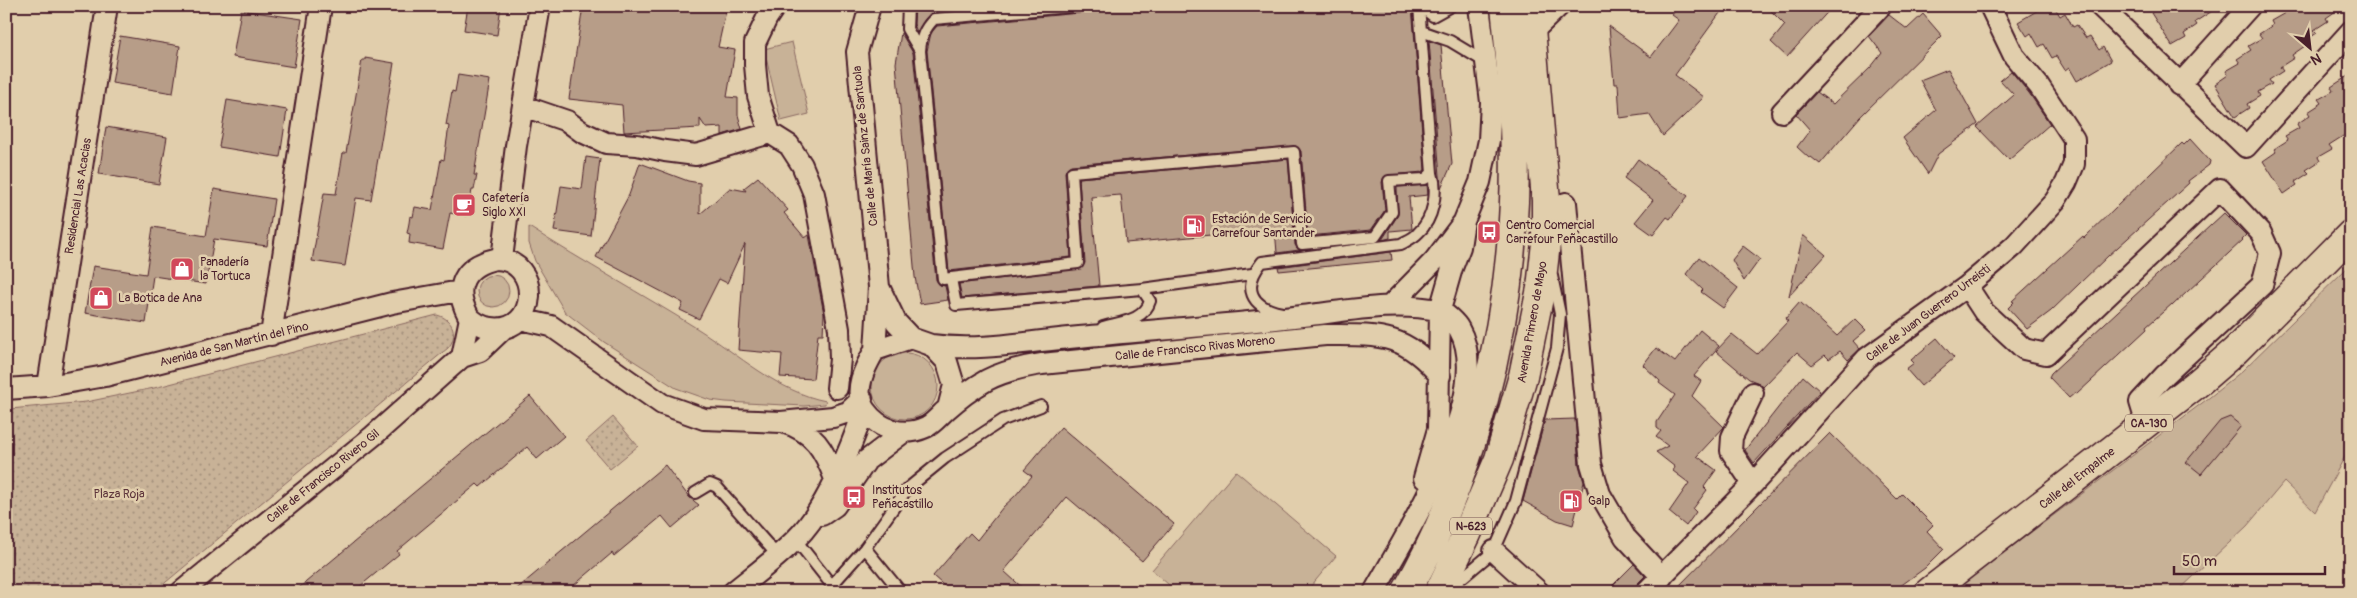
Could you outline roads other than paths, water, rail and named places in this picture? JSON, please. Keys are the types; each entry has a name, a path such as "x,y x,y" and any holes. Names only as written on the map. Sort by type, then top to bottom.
{"main road":[{"name":"N-623","path":"1406,592 1440,524 1466,460 1492,364 1507,284 1514,201 1514,115 1505,6"},
{"name":"Avenida Primero de Mayo","path":"1439,592 1467,534 1499,459 1523,376 1541,288 1546,243 1546,200 1531,19"},
{"name":"Calle del Empalme","path":"1929,592 2146,425 2235,351 2351,234"}],"street":[{"name":"Residencial Las Acacias","path":"48,386 107,6"},
{"path":"271,335 321,6"},
{"path":"502,259 523,106 540,6"},
{"path":"775,6 767,18 756,43 754,65 758,96 770,133 789,145 802,166 814,194 839,329 840,359 836,388"},
{"name":"Calle de María Sainz de Santuola","path":"870,6 857,52 879,287 875,350"},
{"path":"1411,526 1438,429 1440,310 1460,247 1464,221 1480,182 1490,140 1491,102 1479,6"},
{"path":"1531,19 1558,6"},
{"path":"1782,112 1881,6"},
{"path":"2100,6 2179,85 2246,147 2351,31"},
{"path":"2179,85 2250,6"},
{"name":"Calle de Juan Guerrero Urreisti","path":"1646,592 1753,484 1867,358 1967,286 2014,246 2055,201 2066,183 2074,164 2074,139 2039,86 2014,56 1994,8"},
{"path":"523,106 567,121 582,132 606,143 638,145 683,153 696,154 770,133"},
{"path":"1967,286 1984,312 2024,349 2046,354 2220,189 2261,233 2270,253 2262,285 2165,375 2140,402 2146,425"},
{"path":"1566,203 1591,464 1600,494 1625,537 1662,577"},
{"path":"1390,306 1434,260 1464,221"},
{"path":"530,286 529,304 520,319 502,330 485,328 470,318 461,301 460,291 469,272 482,262 502,259 522,272 530,286 551,326"},
{"name":"Calle de María Sainz de Santuola","path":"879,287 896,322 911,338"},
{"name":"Avenida de San Martín del Pino","path":"6,389 48,386 106,376 392,303 460,291"},
{"name":"Calle de Francisco Rivas Moreno","path":"931,345 978,348 1390,306 1440,310"},
{"path":"1374,592 1437,479 1455,430 1467,386 1466,343 1458,327 1440,310"},
{"path":"462,357 470,318"},
{"path":"520,319 551,326 662,404 704,419 781,422 834,417 863,404"},
{"name":"Calle de Francisco Rivero Gil","path":"181,592 373,436 462,357 480,351 502,330"},
{"name":"Calle de Francisco Rivas Moreno","path":"948,408 986,381 1015,368 1325,335 1368,335 1388,338 1407,345 1424,358 1440,376"},
{"path":"809,524 835,506 866,460 901,434 927,427 948,408 954,385 947,362 931,345 911,338 875,350 865,366 859,389 863,404 883,427 901,434"},
{"path":"1753,393 1732,437 1731,451 1753,484"},
{"path":"733,592 796,540 809,524 846,457 863,404"},
{"path":"781,422 793,425 812,436 821,449 835,479"},
{"path":"821,449 846,457 866,460"},
{"path":"1494,551 1539,592"}],"lane":[{"path":"908,6 907,29 920,52"},
{"path":"1079,6 934,19 926,27 921,40 920,52 943,279 1078,263 1072,172 1294,152 1302,244 1375,237 1392,212 1389,181 1425,179 1432,173"},
{"path":"1420,6 1433,16 1450,6"},
{"path":"1303,316 1272,311 1256,300 1250,289 1252,274 1262,262 1401,244 1419,233 1428,219 1433,205 1436,184 1432,173 1420,6"},
{"path":"1421,31 1450,41 1486,63"},
{"path":"1446,592 1494,551 1516,501 1557,348 1560,314 1546,243"},
{"path":"951,279 956,305 1142,289 1252,274"},
{"path":"1059,339 1137,318 1148,310 1150,301 1142,289"},
{"path":"796,540 834,589 908,489 945,458 1003,420 1041,406"},
{"path":"695,493 710,484 717,487 777,555"},
{"path":"865,548 901,592"}],"place":[{"name":"Cafetería Siglo XXI","path":"464,205"},
{"name":"Estación de Servicio Carrefour Santander","path":"1194,226"},
{"name":"Centro Comercial Carrefour Peñacastillo","path":"1489,232"},
{"name":"Panadería la Tortuca","path":"182,269"},
{"name":"La Botica de Ana","path":"101,298"},
{"name":"Institutos Peñacastillo","path":"854,497"},
{"name":"Galp","path":"1571,501"}],"park label":[{"name":"Plaza Roja","path":"119,494"}]}
